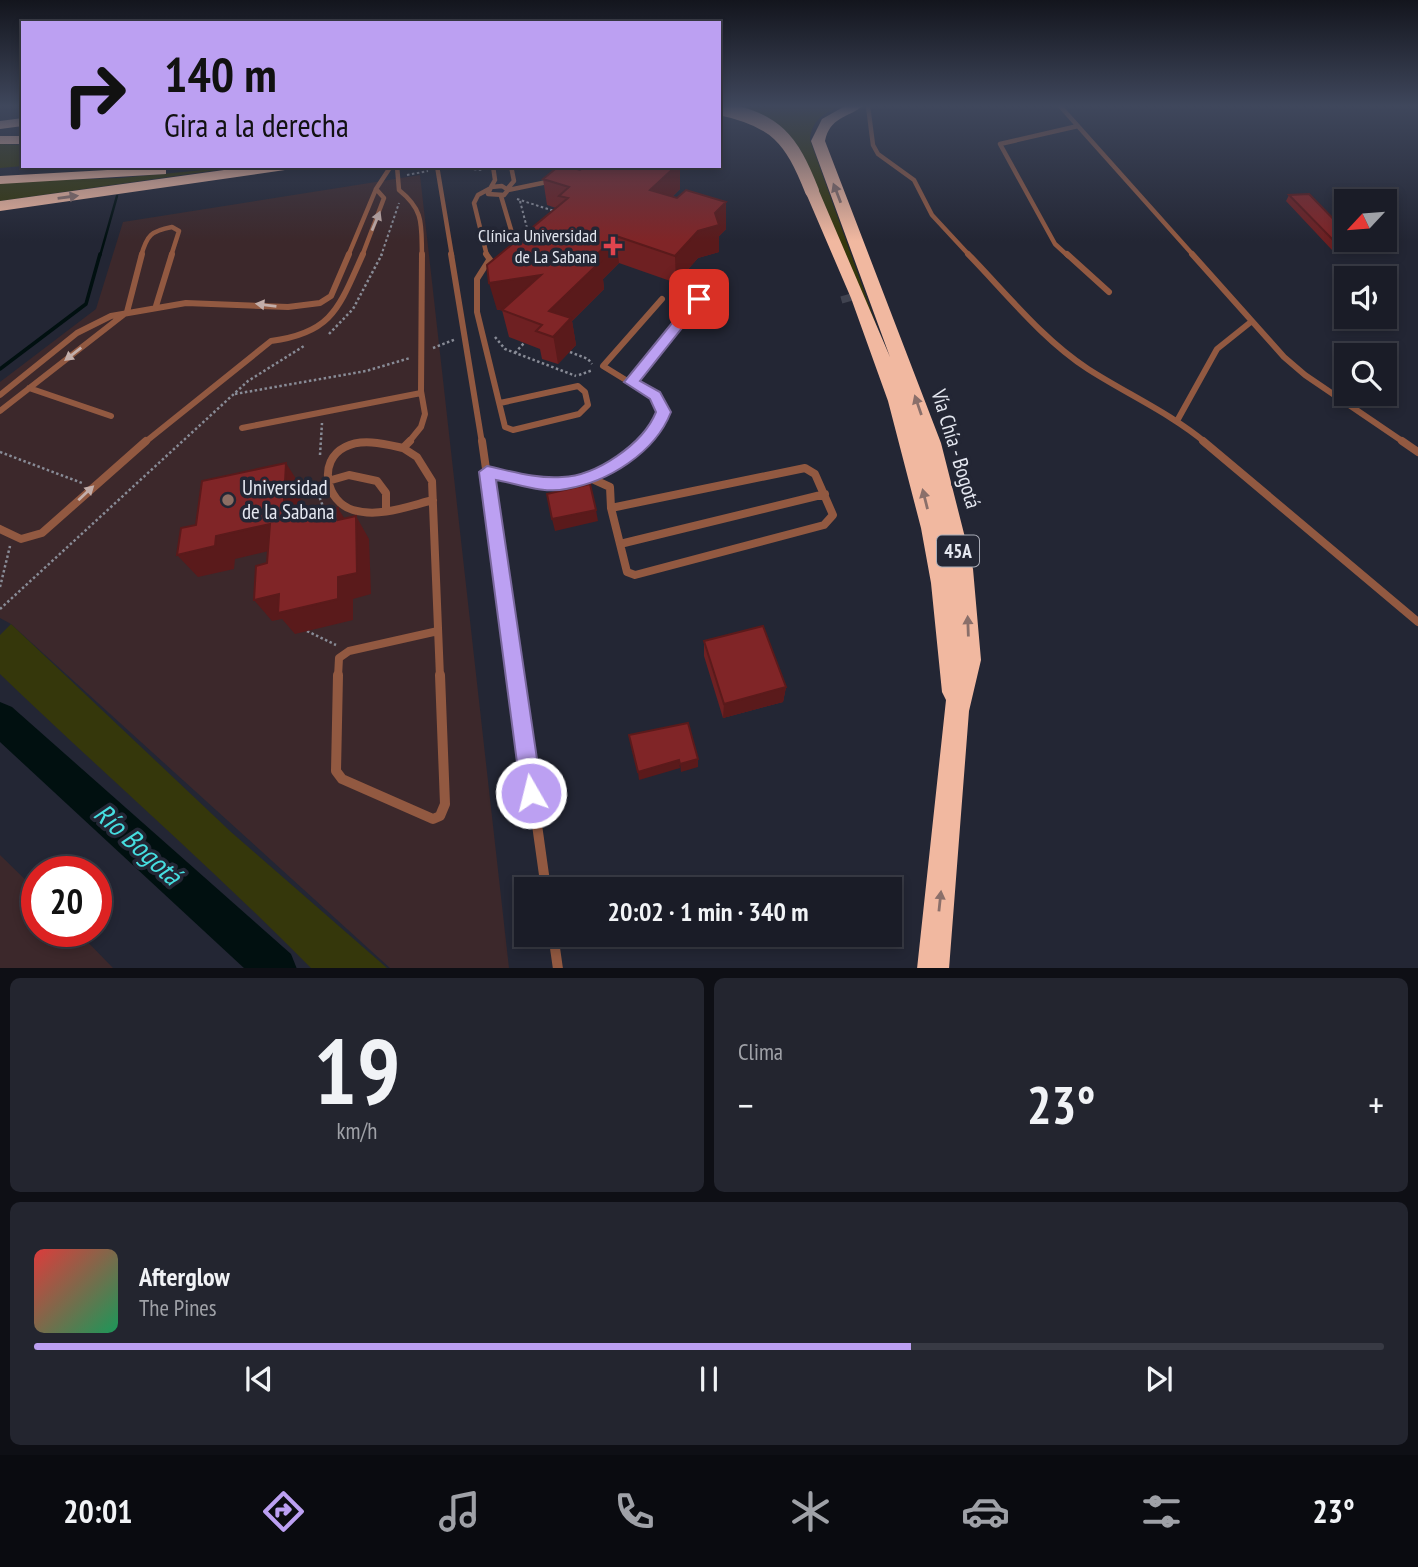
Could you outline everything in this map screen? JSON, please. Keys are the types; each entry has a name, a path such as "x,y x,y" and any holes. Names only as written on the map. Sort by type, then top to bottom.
{"highway":[{"path":"794,151 827,227 829,243 855,297 898,401 932,528 943,583 956,711"},
{"name":"Vía Chía - Bogotá","path":"822,151 908,376 948,502 962,569 969,660 956,711 933,968"},
{"path":"0,173 74,168"},
{"path":"0,180 179,168"},
{"path":"0,206 271,168"}],"lane":[{"path":"876,151 914,180 932,215 1006,296 1055,343 1087,368 1177,421 1418,622"},
{"path":"1004,151 1055,244 1109,292"},
{"path":"1100,151 1252,321 1305,375 1418,452"},
{"path":"0,395 92,323 127,312 156,306 202,302 312,307 331,296 376,189 389,168"},
{"path":"397,168 398,187 415,203 420,215 426,351 421,393 423,424 403,448"},
{"path":"437,168 487,472 544,877"},
{"path":"492,168 495,180 490,188 490,195 501,196"},
{"path":"501,196 514,181 511,168"},
{"path":"489,260 474,202 478,195 490,188 502,186 508,189 563,179"},
{"path":"0,529 26,539 42,533 179,412 271,341 310,334 320,328 342,301 364,252 384,198 376,189"},
{"path":"501,196 517,251 513,259"},
{"path":"0,411 127,312 146,237 152,231 172,227 179,231 156,306"},
{"path":"350,252 364,252"},
{"path":"489,260 499,262"},
{"path":"489,260 480,272 477,284 482,331 505,427 513,430 585,411 589,404 583,389 578,386 500,402"},
{"path":"487,472 550,484 588,477 634,451 651,435 662,418 662,407 655,396 603,367 662,299"},
{"path":"631,382 699,299"},
{"path":"1177,421 1217,349 1252,321"},
{"path":"29,388 111,416"},
{"path":"242,428 421,393"},
{"path":"433,500 361,511 341,505 334,499 328,481 332,458 343,448 365,443 403,448 427,468 433,500 439,631 445,804 440,816 433,819 338,776 335,764 339,657 349,650 439,631"},
{"path":"588,477 610,487 611,508 627,572 642,575 824,525 833,515 815,474 805,468 611,508"},
{"path":"328,481 360,475 377,481 386,493 386,509"},
{"path":"620,544 825,494"},
{"path":"555,947 558,968"}],"path":[{"path":"465,168 479,171 486,168"},
{"path":"322,337 348,318 360,300 394,221 402,193"},
{"path":"513,197 560,213"},
{"path":"520,200 529,237"},
{"path":"482,331 491,329 499,343 516,353 576,376 603,367"},
{"path":"232,394 366,371 466,335"},
{"path":"0,609 232,394 264,370 312,342"},
{"path":"516,353 524,343"},
{"path":"570,352 590,360 592,371"},
{"path":"576,376 578,386"},
{"path":"0,452 92,487"},
{"path":"0,587 12,535"},
{"path":"307,631 349,650"}],"shaded area":[{"path":"0,151 21,151 21,166 0,168"},
{"path":"801,151 814,151 888,358"},
{"path":"231,168 0,201 0,182 120,178"},
{"name":"Universidad de la Sabana","path":"420,175 509,968 390,968 11,624 0,618 0,382 96,309 123,222"},
{"path":"11,624 231,832 387,968 311,968 235,893 0,674 0,635"},
{"path":"0,855 21,875 21,947 93,947 113,968 0,968"}],"building":[{"path":"557,168 674,168 650,190 677,198 686,190 726,202 715,213 719,225 698,231 675,256 616,236 592,259 601,261 549,311 571,318 553,337 536,331 542,325 502,310 541,275 489,283 487,265 568,198 559,196 569,187 543,179"},
{"path":"1309,194 1334,220 1334,241 1289,195"},
{"path":"286,463 283,520 338,508 338,520 356,516 357,573 338,577 338,599 278,613 279,594 254,600 256,566 267,563 270,524 216,536 215,546 177,555 181,528 196,525 202,481"},
{"path":"590,484 596,510 552,519 547,494"},
{"path":"763,626 786,687 724,704 704,641"},
{"path":"688,723 698,759 680,764 679,760 638,772 629,735"}],"waterway":[{"path":"100,256 117,196"},
{"path":"0,369 86,304 100,254"},
{"name":"Río Bogotá","path":"0,719 275,968"}],"tunnel":[{"path":"849,294 851,301"}],"place":[{"name":"Clínica Universidad de La Sabana","path":"613,246"},
{"name":"Universidad de la Sabana","path":"228,500"}],"route":[{"path":"531,793 487,472 536,482 564,484 600,472 643,444 658,426 663,412 660,401 655,396 631,382 699,299"}]}
